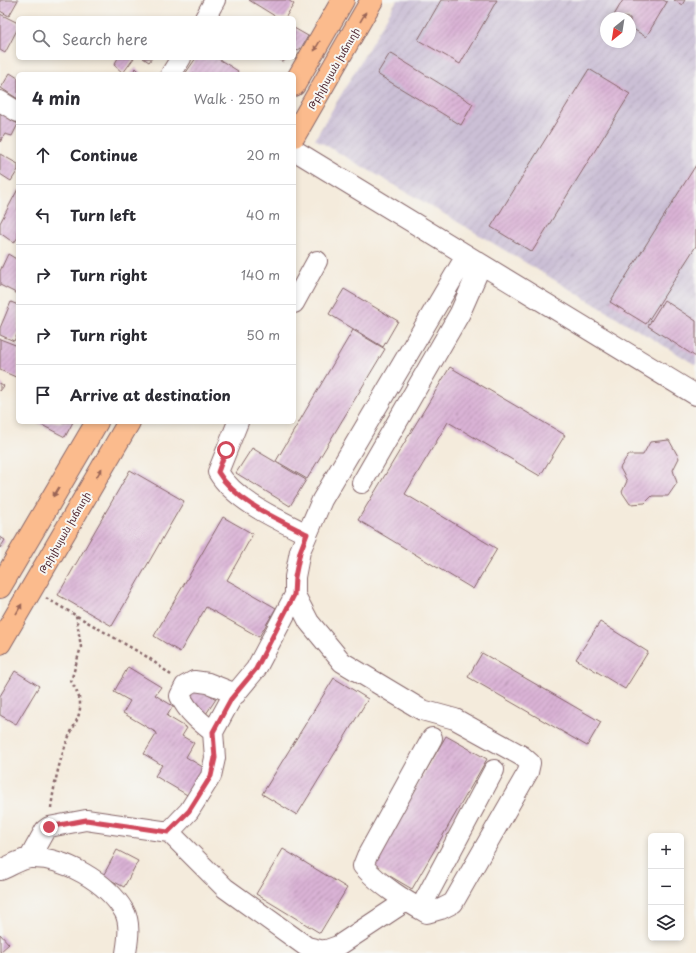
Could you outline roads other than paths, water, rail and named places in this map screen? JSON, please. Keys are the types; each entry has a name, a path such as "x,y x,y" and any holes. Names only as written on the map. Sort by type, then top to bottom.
{"main road":[{"path":"296,82 343,0"},
{"name":"Թբիլիսյան խճուղի","path":"296,133 372,0"},
{"path":"0,587 96,424"},
{"path":"102,424 124,429"},
{"name":"Թբիլիսյան խճուղի","path":"0,643 124,429"}],"street":[{"path":"206,16 215,0"},
{"path":"172,72 180,60"},
{"path":"0,101 16,111"},
{"path":"296,151 696,395"},
{"path":"362,483 460,313 474,260"},
{"path":"168,832 189,811 211,776 215,758 213,732 236,694 256,669 294,595 295,577 300,552 322,500 474,260"},
{"path":"296,299 316,261"},
{"path":"237,424 218,472 225,484 272,516 307,534"},
{"path":"294,595 309,622 342,662 422,710 455,719 522,756 530,763 528,772 453,903 441,909 427,913 372,876 363,866 367,856 432,738"},
{"path":"213,732 194,718 186,708 180,696 185,686 194,681 208,683 236,694"},
{"path":"30,857 45,830 49,827 86,820 168,832 225,888 307,947 324,951 338,946 413,905 494,770"},
{"path":"0,870 30,857 60,862 101,883 125,912 129,935 126,953"}]}
